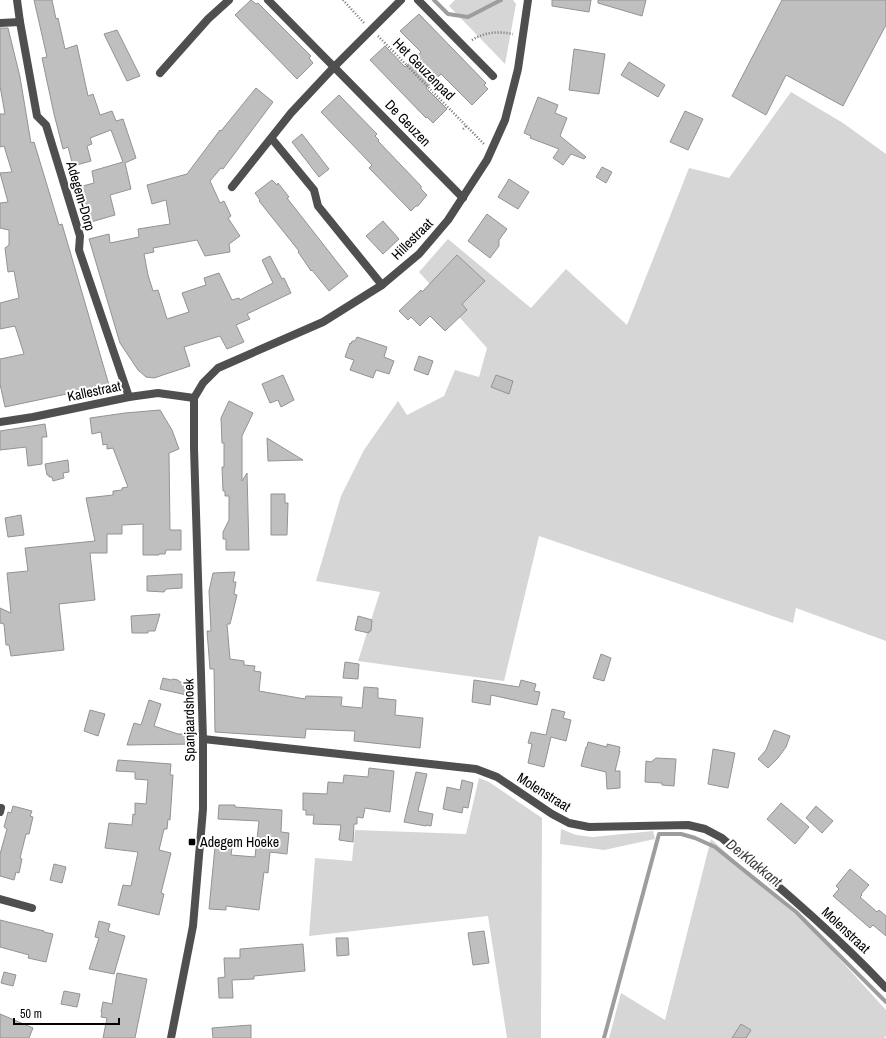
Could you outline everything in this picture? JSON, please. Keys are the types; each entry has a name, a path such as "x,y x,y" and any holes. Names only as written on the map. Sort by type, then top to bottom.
{"street":[{"name":"Adegem-Dorp","path":"17,0 37,116 46,125 80,236 79,250 129,397"},
{"path":"160,73 208,19 229,0"},
{"name":"De Geuzen","path":"268,0 463,198"},
{"path":"232,187 272,139 291,113 334,67 401,0"},
{"path":"418,0 493,76"},
{"name":"Hillestraat","path":"194,398 203,383 218,368 323,322 382,286 418,254 448,220 487,160 505,120 518,69 528,0"},
{"path":"0,24 20,22"},
{"path":"272,139 314,190 318,206 382,286"},
{"name":"Kallestraat","path":"0,422 41,416 129,397 158,393 194,398"},
{"name":"Spanjaardshoek","path":"171,1038 193,926 203,809 203,739 194,456 194,398"},
{"name":"Molenstraat","path":"203,739 476,769 497,777 552,814 569,823 589,827 688,826 705,829 722,838 811,915 886,988"},
{"path":"0,899 32,908"}],"path":[{"name":"Het Geuzenpad","path":"343,0 491,151"},
{"path":"463,46 478,36 498,31 523,35"},
{"path":"463,129 466,126"}],"shaded area":[{"path":"455,0 513,0 516,4 505,64 449,6"},
{"path":"791,92 843,123 886,154 886,641 796,608 793,623 539,536 504,681 358,661 380,592 316,581 341,496 364,450 398,401 407,415 444,396 455,370 479,377 487,348 419,272 448,239 531,308 566,269 627,325 689,168 729,178"},
{"path":"479,778 489,782 542,818 541,1038 507,1038 488,916 309,936 315,858 352,861 355,830 466,834"},
{"path":"561,829 576,835 593,837 653,831 655,839 604,850 560,844"},
{"path":"711,839 817,934 886,1010 886,1036 884,1038 609,1038 621,993 665,1020"}],"building":[{"path":"34,0 52,0 65,49 77,45 88,96 93,94 100,115 112,111 116,121 123,119 136,158 125,163 131,189 110,195 115,215 91,222 85,200 83,201 79,187 94,183 92,171 123,162 111,130 90,138 92,144 87,146 91,161 73,166 68,147 63,149 54,114 42,58 47,57"},
{"path":"251,0 256,4 258,3 311,56 309,58 313,63 297,79 235,15"},
{"path":"552,0 591,0 589,12 552,6"},
{"path":"598,0 646,0 642,16 598,3"},
{"path":"782,0 886,0 886,25 843,106 786,75 766,115 732,96"},
{"path":"419,14 486,83 484,85 488,89 472,105 441,74 426,88 447,109 433,123 427,117 426,118 370,60 385,46 405,67 421,52 400,31"},
{"path":"0,28 8,28 20,77 31,143 34,142 59,225 62,224 109,385 5,407 0,384 0,359 24,354 15,326 0,329 0,303 19,298 14,271 8,272 5,248 9,245 9,230 0,228 0,203 8,202 0,173 12,172 4,146 0,147 0,114 5,114 0,86"},
{"path":"117,30 140,76 127,81 104,34"},
{"path":"574,49 605,54 599,94 569,90"},
{"path":"629,62 665,85 658,97 621,75"},
{"path":"256,88 273,102 223,169 221,168 210,181 220,203 224,201 231,216 228,218 240,236 229,244 230,252 205,256 197,240 153,248 154,252 144,254 153,291 158,290 167,319 189,312 182,293 206,285 204,278 219,273 232,300 239,298 240,300 273,283 262,260 270,256 282,279 284,278 291,293 247,314 250,319 236,325 244,342 227,349 220,336 184,347 190,366 154,378 146,377 138,370 120,343 89,239 109,234 110,243 139,237 138,229 170,224 166,200 152,204 147,185 187,174 220,130 221,131"},
{"path":"339,95 377,134 375,136 379,140 378,141 421,186 421,189 427,195 418,206 411,211 369,168 372,165 321,112"},
{"path":"538,97 558,105 555,113 567,118 560,136 586,157 584,159 571,154 563,165 553,158 559,149 530,138 531,136 524,133"},
{"path":"685,111 703,119 688,150 670,142"},
{"path":"302,134 329,169 319,177 292,142"},
{"path":"602,167 612,172 606,183 596,177"},
{"path":"509,179 529,192 518,209 498,197"},
{"path":"272,180 277,185 278,183 289,197 287,198 348,276 329,291 312,270 311,271 298,252 299,251 259,201 260,200 255,193"},
{"path":"487,214 507,229 499,240 499,246 490,258 468,241"},
{"path":"383,221 399,239 383,254 366,236"},
{"path":"457,255 485,281 462,304 467,310 445,331 430,316 420,326 411,317 408,320 399,311 421,290 422,292"},
{"path":"357,337 387,347 384,357 394,361 389,374 376,370 373,378 350,370 354,360 345,357 350,343 351,344 352,341 355,341"},
{"path":"419,356 433,361 428,375 414,370"},
{"path":"283,375 294,400 281,407 278,400 270,403 262,384"},
{"path":"496,375 513,381 509,394 491,387"},
{"path":"229,401 253,413 242,436 242,481 247,473 249,550 226,550 226,539 223,539 223,532 229,520 229,496 225,496 225,491 223,491 222,467 224,467 224,443 222,443 221,418"},
{"path":"160,410 172,430 179,449 169,453 170,530 181,530 181,550 166,550 165,554 159,555 143,555 143,524 122,525 122,534 107,534 107,553 90,553 95,600 59,604 64,650 11,656 9,645 6,645 4,624 0,623 0,608 11,613 7,573 28,571 25,548 95,541 86,498 113,495 113,491 122,490 122,488 128,487 113,448 107,449 107,444 103,445 101,432 92,434 90,418"},
{"path":"45,424 47,437 42,437 42,464 28,466 26,447 0,450 0,431"},
{"path":"267,438 303,460 268,461"},
{"path":"68,460 69,472 63,473 64,478 53,481 52,477 47,475 45,464"},
{"path":"271,494 285,494 285,503 288,503 287,535 271,535"},
{"path":"21,515 24,535 8,537 5,518"},
{"path":"235,572 233,582 236,582 234,594 237,595 230,624 227,624 230,659 244,661 244,665 255,666 254,671 261,672 259,691 305,699 306,696 342,697 341,706 362,708 364,687 378,688 378,698 396,700 395,715 423,718 420,748 354,741 355,731 306,729 305,738 215,732 214,669 210,669 207,631 211,631 209,591 213,573"},
{"path":"182,574 182,588 166,589 164,592 147,591 147,576"},
{"path":"160,614 155,631 148,631 148,633 132,633 131,616"},
{"path":"358,616 372,620 371,631 369,631 369,633 355,630"},
{"path":"601,654 611,658 604,681 593,678"},
{"path":"345,662 359,664 358,679 343,678"},
{"path":"163,678 178,680 180,682 190,684 191,696 160,689"},
{"path":"474,680 519,687 521,680 536,684 534,691 540,692 537,705 491,695 490,705 472,702"},
{"path":"149,700 161,704 154,726 178,734 195,734 195,744 127,745 134,723 141,725"},
{"path":"552,709 565,712 563,718 571,720 566,741 551,737 544,767 528,763 532,744 528,743 531,732 546,735"},
{"path":"90,710 105,714 98,736 84,731"},
{"path":"774,730 790,736 786,747 768,768 758,759 766,750"},
{"path":"588,742 607,747 607,744 620,747 615,771 620,771 620,788 607,789 606,772 581,766"},
{"path":"713,749 735,753 728,788 708,784"},
{"path":"656,758 676,759 674,786 662,785 662,783 645,782 646,761 651,762"},
{"path":"118,760 171,764 170,775 173,775 170,820 168,819 167,829 164,829 159,850 171,853 161,893 164,894 159,915 118,905 123,885 131,886 138,852 105,848 109,823 132,825 133,814 135,815 135,803 146,804 148,780 135,779 135,772 116,771"},
{"path":"369,768 394,771 390,812 365,808 363,818 357,817 357,824 354,824 353,842 339,840 341,825 313,824 314,815 306,815 306,810 303,810 303,793 327,794 328,782 343,783 344,775 368,777"},
{"path":"416,772 427,774 418,811 433,814 431,826 404,822"},
{"path":"462,780 473,783 468,808 463,807 462,813 443,809 447,787 460,790"},
{"path":"781,803 809,827 795,844 767,819"},
{"path":"219,805 235,805 235,807 282,810 281,832 289,833 287,854 270,852 268,873 264,872 259,910 226,906 226,910 209,909 215,847 232,848 231,855 255,857 259,821 218,819"},
{"path":"13,806 32,811 30,816 33,817 29,834 26,834 20,858 22,859 19,873 16,872 14,880 0,876 0,854 7,829 4,827 8,812 11,813"},
{"path":"816,806 833,821 822,833 806,818"},
{"path":"54,864 66,867 62,883 50,880"},
{"path":"850,869 869,885 860,897 877,912 879,910 886,916 886,936 873,925 870,928 833,896 839,889 836,886"},
{"path":"0,920 53,934 46,962 28,958 29,955 0,947"},
{"path":"99,921 110,924 108,931 125,936 114,974 89,969 99,938 95,937"},
{"path":"484,931 489,963 473,965 468,933"},
{"path":"336,938 348,938 349,955 337,956"},
{"path":"303,944 305,971 254,976 254,979 232,980 233,998 219,998 218,978 225,977 224,958 240,958 240,949"},
{"path":"4,972 16,975 13,986 1,983"},
{"path":"117,973 147,979 135,1038 103,1038 107,1018 101,1017 103,1002 112,1004"},
{"path":"64,991 80,994 77,1007 61,1004"},
{"path":"0,1014 33,1028 29,1038 0,1038"},
{"path":"741,1024 751,1030 746,1038 732,1038"},
{"path":"251,1025 251,1038 213,1038 212,1028"}],"waterway":[{"path":"434,0 448,14 468,17 501,0"},
{"name":"De Klakkant","path":"604,1038 659,834 681,834 695,838 715,847 796,912 886,1002"}],"place":[{"name":"Adegem Hoeke","path":"192,842"}]}
